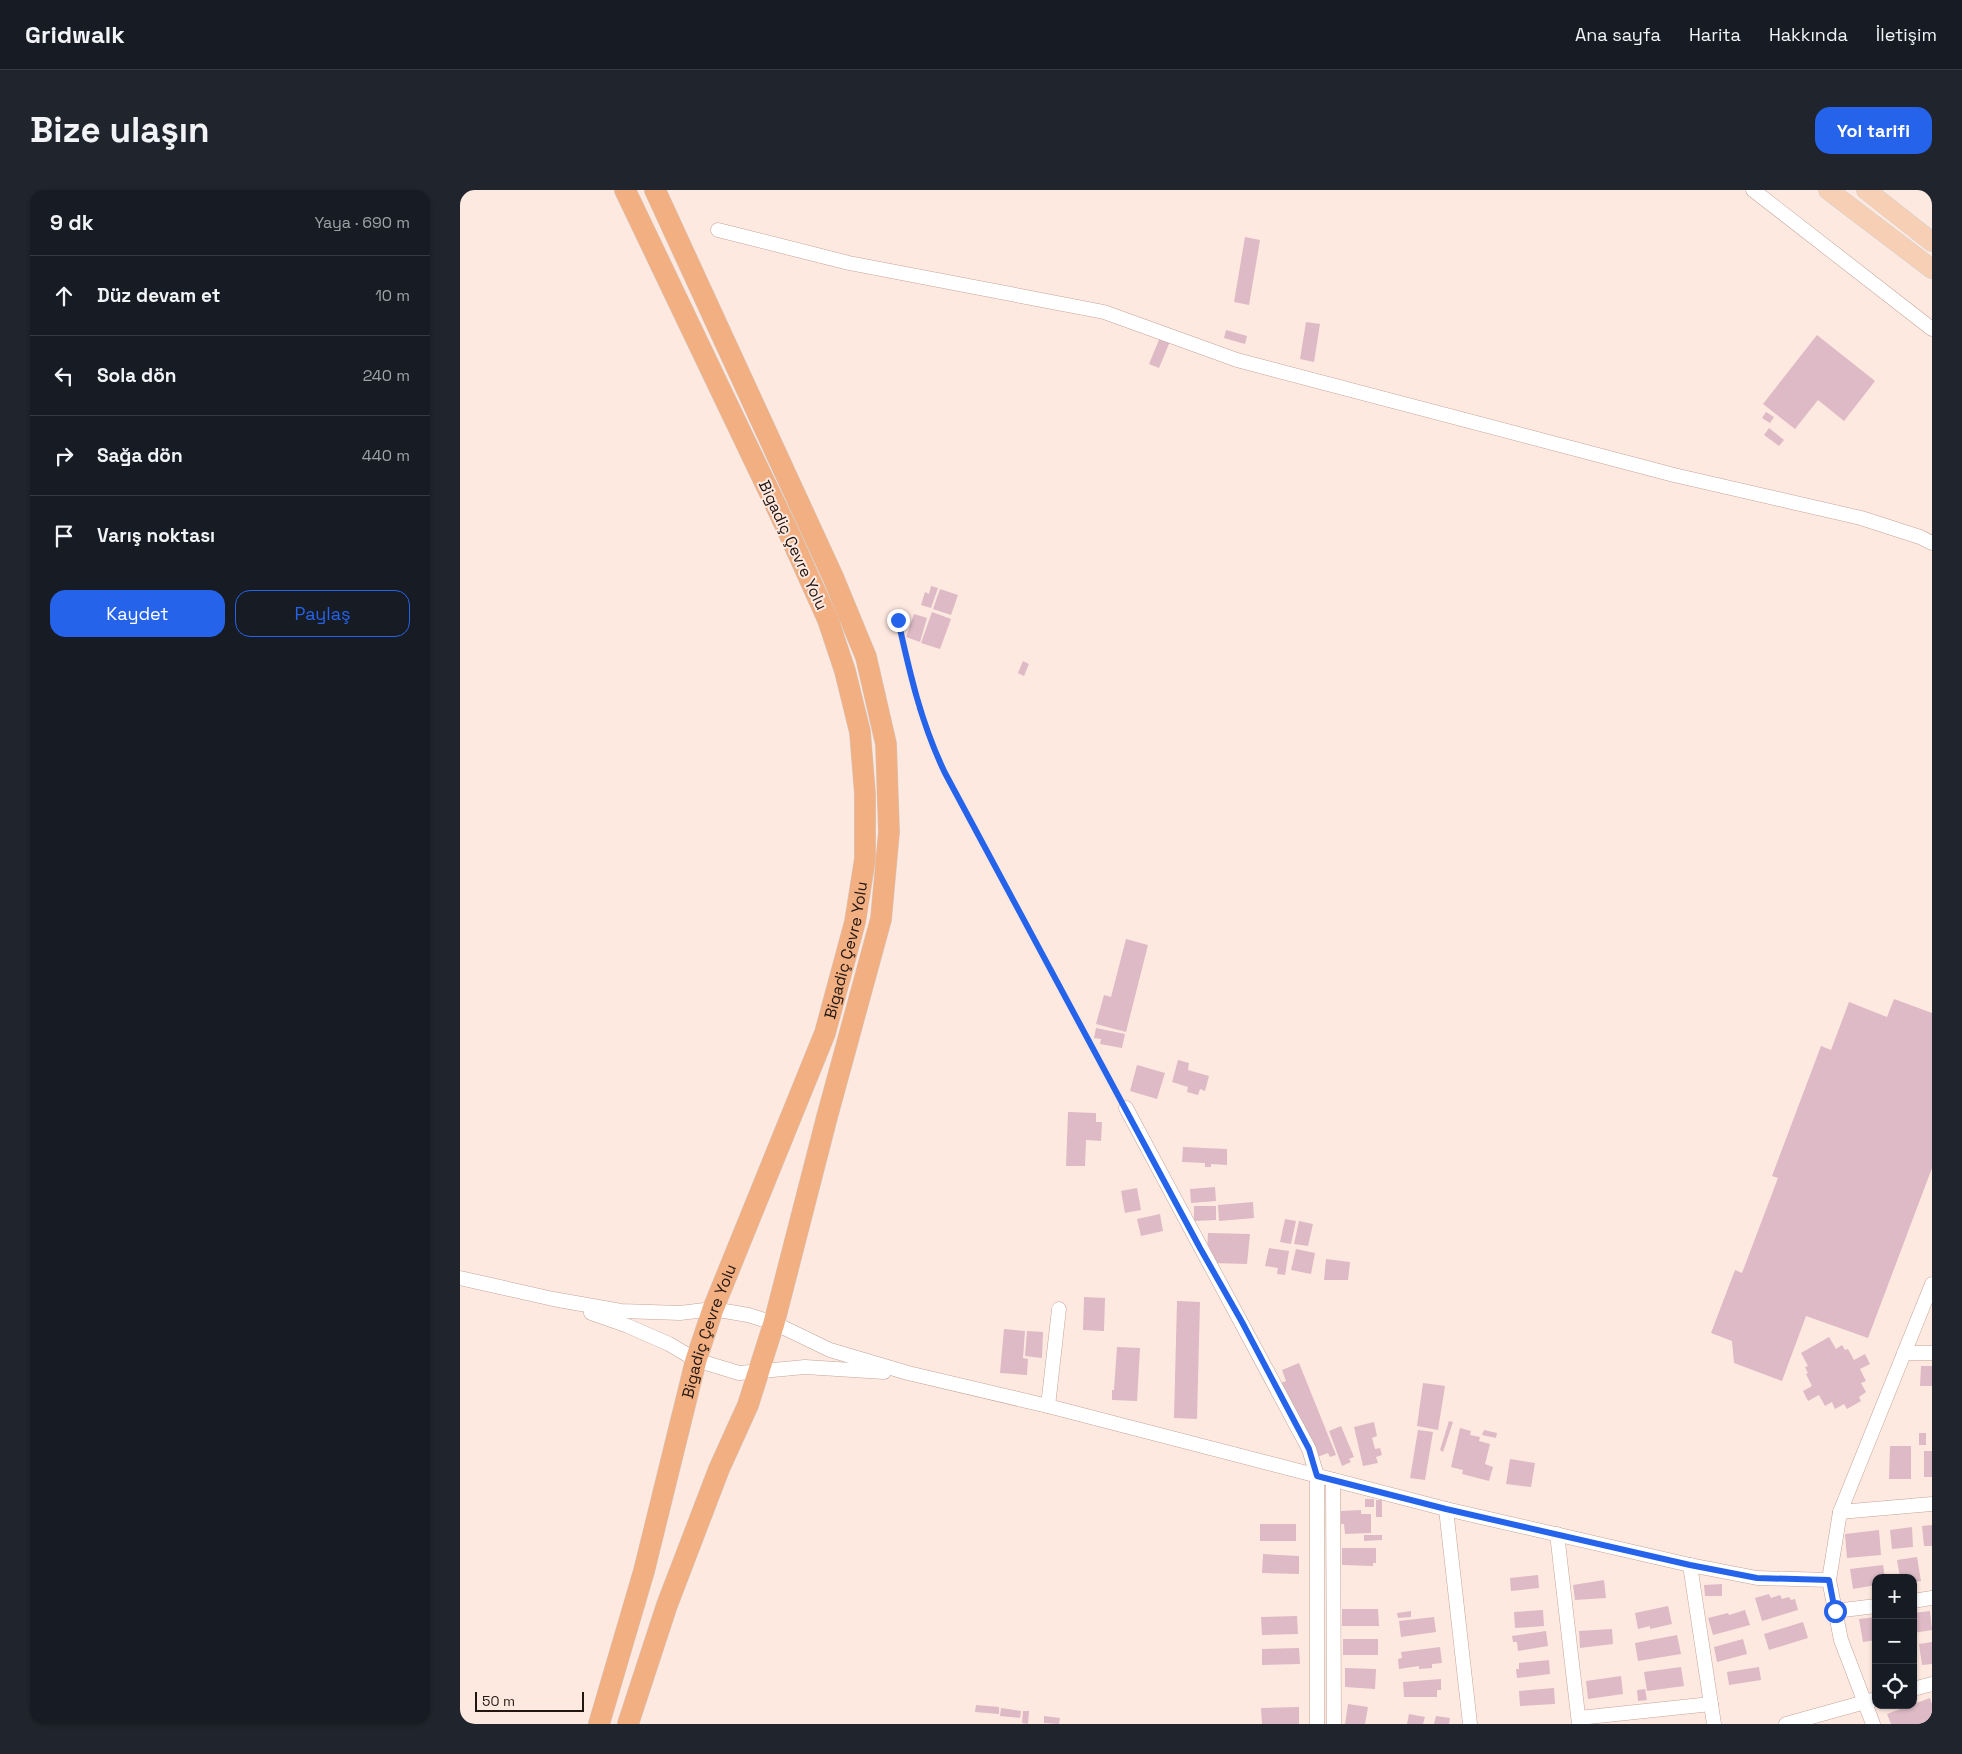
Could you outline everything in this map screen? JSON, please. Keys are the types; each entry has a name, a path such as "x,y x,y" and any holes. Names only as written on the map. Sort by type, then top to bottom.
{"highway":[{"name":"Bigadiç Çevre Yolu","path":"599,1724 644,1571 696,1360 713,1309 825,1033 855,922 865,859 864,786 860,732 845,670 828,620 784,522 625,190"},
{"name":"Bigadiç Çevre Yolu","path":"628,1724 668,1605 719,1469 748,1405 774,1323 826,1117 881,919 889,832 886,744 866,657 836,586 655,190"}],"main road":[{"path":"1828,190 1932,269"},
{"path":"1866,190 1932,242"}],"street":[{"path":"1753,190 1932,328"},
{"path":"718,230 850,263 1104,312 1237,360 1674,475 1862,518 1920,537 1932,543"},
{"path":"1126,1108 1312,1456 1317,1476 1317,1724"},
{"path":"460,1278 553,1299 621,1311 680,1313 713,1309 748,1315 774,1323 830,1350 908,1373 1048,1406 1446,1509 1690,1565 1757,1578 1829,1580"},
{"path":"1873,1724 1870,1700 1842,1640 1829,1580 1840,1512 1932,1284"},
{"path":"553,1299 628,1326 669,1344 696,1360 739,1373 805,1367 908,1373"},
{"path":"1048,1406 1059,1308"},
{"path":"1904,1353 1932,1353"},
{"path":"1333,1480 1334,1724"},
{"path":"1840,1512 1932,1504"},
{"path":"1446,1509 1470,1724"},
{"path":"1557,1534 1579,1721 1711,1704"},
{"path":"1690,1565 1714,1724"},
{"path":"1917,1600 1932,1598"},
{"path":"1835,1611 1872,1606"},
{"path":"1917,1688 1932,1684"},
{"path":"1786,1724 1870,1700"}],"path":[{"path":"898,620 918,708 934,751 1126,1108"}],"building":[{"path":"1245,237 1260,240 1249,305 1234,302"},
{"path":"1306,322 1320,324 1314,362 1300,359"},
{"path":"1226,330 1247,336 1245,344 1224,338"},
{"path":"1161,335 1171,339 1159,368 1149,364"},
{"path":"1817,335 1875,381 1844,421 1818,400 1795,429 1763,404"},
{"path":"1766,412 1774,417 1770,423 1762,418"},
{"path":"1769,428 1784,440 1779,446 1764,435"},
{"path":"931,586 938,588 931,608 921,605 925,592 929,594"},
{"path":"940,589 958,595 951,615 933,609"},
{"path":"932,612 951,619 940,649 921,643"},
{"path":"914,614 927,618 920,642 906,637"},
{"path":"1023,661 1029,664 1024,676 1018,673"},
{"path":"1126,939 1148,945 1126,1032 1096,1024 1104,995 1111,997"},
{"path":"1894,999 1932,1013 1932,1168 1868,1338 1806,1316 1782,1381 1734,1363 1732,1341 1711,1333 1735,1270 1742,1273 1778,1178 1772,1176 1821,1046 1831,1050 1849,1002 1887,1017"},
{"path":"1096,1028 1125,1034 1122,1048 1100,1044 1101,1039 1094,1038"},
{"path":"1178,1060 1189,1063 1188,1070 1209,1076 1205,1091 1200,1089 1198,1095 1187,1092 1188,1087 1172,1082"},
{"path":"1137,1065 1165,1073 1157,1099 1130,1091"},
{"path":"1068,1112 1096,1113 1096,1122 1102,1122 1101,1141 1086,1140 1085,1166 1066,1166"},
{"path":"1183,1147 1227,1149 1227,1165 1211,1164 1211,1167 1205,1167 1205,1163 1182,1162"},
{"path":"1215,1187 1216,1201 1191,1203 1190,1189"},
{"path":"1137,1188 1141,1210 1125,1213 1121,1191"},
{"path":"1253,1202 1254,1218 1219,1221 1218,1205"},
{"path":"1194,1206 1216,1206 1216,1220 1194,1221"},
{"path":"1160,1214 1163,1231 1141,1236 1137,1219"},
{"path":"1285,1219 1296,1221 1291,1244 1280,1242"},
{"path":"1299,1221 1313,1224 1308,1246 1294,1244"},
{"path":"1208,1233 1250,1234 1247,1264 1211,1263 1207,1254"},
{"path":"1269,1248 1289,1251 1285,1275 1277,1274 1278,1268 1265,1266"},
{"path":"1296,1249 1315,1253 1311,1274 1291,1270"},
{"path":"1326,1259 1350,1262 1348,1280 1324,1280"},
{"path":"1084,1297 1105,1298 1104,1331 1083,1330"},
{"path":"1177,1301 1200,1302 1197,1419 1174,1418"},
{"path":"1004,1329 1025,1331 1023,1358 1028,1359 1027,1375 1000,1373"},
{"path":"1027,1331 1043,1332 1042,1358 1025,1356"},
{"path":"1829,1337 1836,1349 1842,1345 1845,1350 1848,1349 1854,1360 1865,1354 1870,1364 1860,1369 1866,1381 1861,1383 1866,1392 1859,1397 1861,1401 1847,1409 1844,1404 1835,1409 1832,1402 1825,1406 1819,1395 1808,1401 1803,1391 1812,1386 1806,1374 1808,1373 1805,1367 1808,1366 1801,1353"},
{"path":"1117,1347 1140,1348 1137,1401 1112,1400"},
{"path":"1299,1363 1336,1455 1330,1457 1328,1453 1317,1457 1281,1383 1286,1381 1282,1370"},
{"path":"1921,1366 1932,1366 1932,1386 1920,1386"},
{"path":"1423,1383 1445,1386 1438,1430 1417,1426"},
{"path":"1449,1421 1453,1422 1443,1452 1440,1450"},
{"path":"1374,1422 1377,1436 1372,1438 1375,1449 1380,1448 1382,1455 1376,1457 1378,1463 1363,1466 1354,1427"},
{"path":"1341,1426 1354,1457 1349,1459 1351,1462 1342,1466 1329,1431"},
{"path":"1460,1428 1471,1431 1470,1435 1480,1437 1479,1441 1490,1444 1485,1464 1493,1467 1489,1481 1462,1474 1463,1470 1451,1467"},
{"path":"1418,1430 1433,1432 1425,1480 1410,1478"},
{"path":"1484,1430 1497,1433 1496,1438 1482,1435"},
{"path":"1919,1433 1926,1433 1926,1445 1919,1445"},
{"path":"1890,1446 1911,1446 1911,1479 1889,1479"},
{"path":"1924,1451 1932,1451 1932,1477 1924,1477"},
{"path":"1510,1459 1535,1463 1531,1487 1506,1484"},
{"path":"1365,1499 1374,1499 1374,1507 1365,1507"},
{"path":"1376,1500 1382,1500 1382,1517 1376,1517"},
{"path":"1361,1510 1361,1514 1371,1514 1371,1533 1345,1534 1344,1524 1341,1524 1341,1511"},
{"path":"1260,1524 1296,1524 1296,1541 1260,1541"},
{"path":"1932,1525 1932,1546 1924,1546 1922,1526"},
{"path":"1912,1527 1913,1547 1892,1549 1890,1530"},
{"path":"1879,1530 1881,1555 1847,1558 1845,1534"},
{"path":"1364,1535 1382,1535 1382,1540 1364,1541"},
{"path":"1342,1548 1376,1548 1376,1563 1373,1563 1373,1566 1342,1565"},
{"path":"1263,1554 1299,1556 1299,1574 1262,1573"},
{"path":"1917,1557 1921,1581 1917,1582 1917,1574 1899,1574 1897,1560"},
{"path":"1883,1565 1884,1574 1872,1574 1872,1586 1853,1589 1850,1569"},
{"path":"1538,1575 1539,1588 1511,1591 1510,1578"},
{"path":"1604,1580 1606,1598 1575,1600 1573,1585"},
{"path":"1722,1584 1722,1596 1705,1596 1704,1585"},
{"path":"1769,1594 1771,1598 1780,1595 1782,1599 1789,1597 1791,1600 1795,1599 1798,1610 1762,1621 1755,1598"},
{"path":"1668,1606 1672,1624 1650,1629 1650,1626 1638,1629 1635,1613"},
{"path":"1342,1609 1378,1609 1379,1626 1342,1626"},
{"path":"1543,1610 1544,1626 1515,1628 1514,1612"},
{"path":"1745,1610 1750,1625 1713,1635 1708,1618 1728,1613 1729,1615"},
{"path":"1411,1611 1411,1617 1398,1618 1397,1613"},
{"path":"1930,1611 1932,1630 1917,1632 1917,1613"},
{"path":"1297,1616 1298,1634 1262,1635 1261,1617"},
{"path":"1434,1617 1436,1632 1401,1637 1399,1621"},
{"path":"1872,1617 1872,1641 1863,1642 1859,1619"},
{"path":"1803,1622 1808,1638 1769,1650 1764,1634"},
{"path":"1612,1629 1613,1644 1580,1648 1579,1631"},
{"path":"1546,1631 1548,1646 1518,1651 1517,1642 1513,1642 1512,1636"},
{"path":"1677,1635 1681,1654 1638,1661 1635,1643"},
{"path":"1343,1639 1378,1639 1378,1655 1343,1655"},
{"path":"1743,1639 1747,1654 1717,1662 1714,1647"},
{"path":"1932,1642 1932,1664 1922,1665 1919,1644"},
{"path":"1440,1647 1442,1663 1432,1664 1432,1668 1419,1669 1419,1666 1399,1669 1398,1659 1402,1658 1401,1652"},
{"path":"1299,1648 1300,1664 1262,1665 1262,1649"},
{"path":"1549,1660 1550,1674 1517,1678 1516,1669 1519,1669 1519,1663"},
{"path":"1681,1667 1684,1686 1647,1691 1644,1672"},
{"path":"1759,1667 1761,1680 1729,1685 1727,1672"},
{"path":"1345,1668 1376,1669 1375,1689 1345,1687"},
{"path":"1621,1676 1623,1694 1588,1699 1586,1681"},
{"path":"1441,1679 1441,1690 1437,1690 1437,1697 1404,1697 1403,1682"},
{"path":"1554,1688 1555,1704 1520,1706 1519,1691"},
{"path":"1645,1689 1647,1700 1638,1701 1637,1690"},
{"path":"1930,1698 1932,1704 1932,1724 1891,1724 1887,1714 1900,1709 1917,1709 1917,1703"},
{"path":"1348,1704 1368,1707 1365,1724 1345,1724"},
{"path":"976,1705 999,1707 999,1714 975,1712"},
{"path":"1299,1707 1299,1724 1262,1724 1261,1708"},
{"path":"1001,1708 1021,1711 1020,1718 1000,1716"},
{"path":"1023,1711 1029,1711 1028,1724 1022,1723"},
{"path":"1409,1714 1425,1717 1423,1724 1407,1724"},
{"path":"1044,1716 1060,1718 1059,1724 1044,1723"},
{"path":"1436,1716 1450,1718 1449,1724 1434,1724"}],"route":[{"path":"898,620 918,708 934,751 1200,1248 1242,1322 1309,1449 1317,1476 1446,1509 1690,1565 1757,1578 1829,1580 1835,1611"}]}
